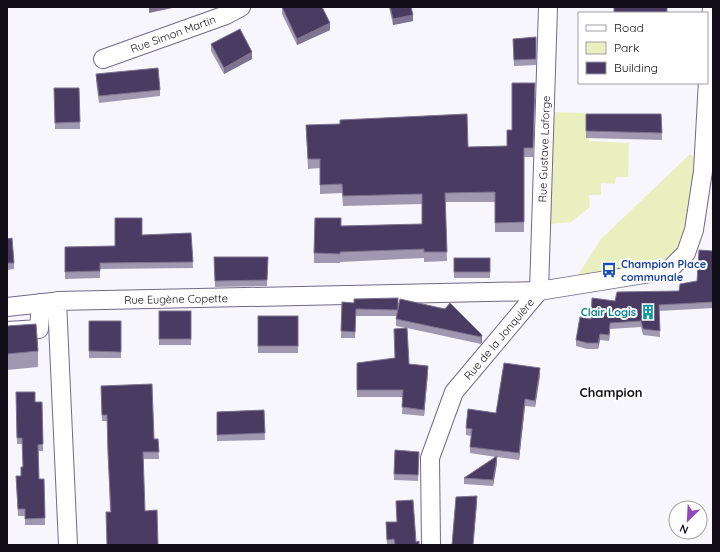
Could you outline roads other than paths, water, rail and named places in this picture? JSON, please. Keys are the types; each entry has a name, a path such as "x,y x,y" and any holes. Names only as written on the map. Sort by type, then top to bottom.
{"street":[{"name":"Rue Simon Martin","path":"104,59 226,15 242,7"},
{"name":"Rue Gustave Laforge","path":"539,291 548,7"},
{"name":"Rue de la Jonquière","path":"708,80 712,7"},
{"name":"Rue de la Jonquière","path":"431,545 430,458 454,392 539,291 669,270 686,253 694,230 703,171 708,84"},
{"path":"703,171 713,186"},
{"name":"Rue Eugène Copette","path":"7,307 49,302 539,291"},
{"path":"7,332 39,329 49,302"},
{"path":"49,302 68,545"}],"place":[{"name":"Champion Place communale","path":"609,270"},
{"name":"Clair Logis","path":"648,312"}],"district":[{"name":"Champion","path":"611,392"}]}
